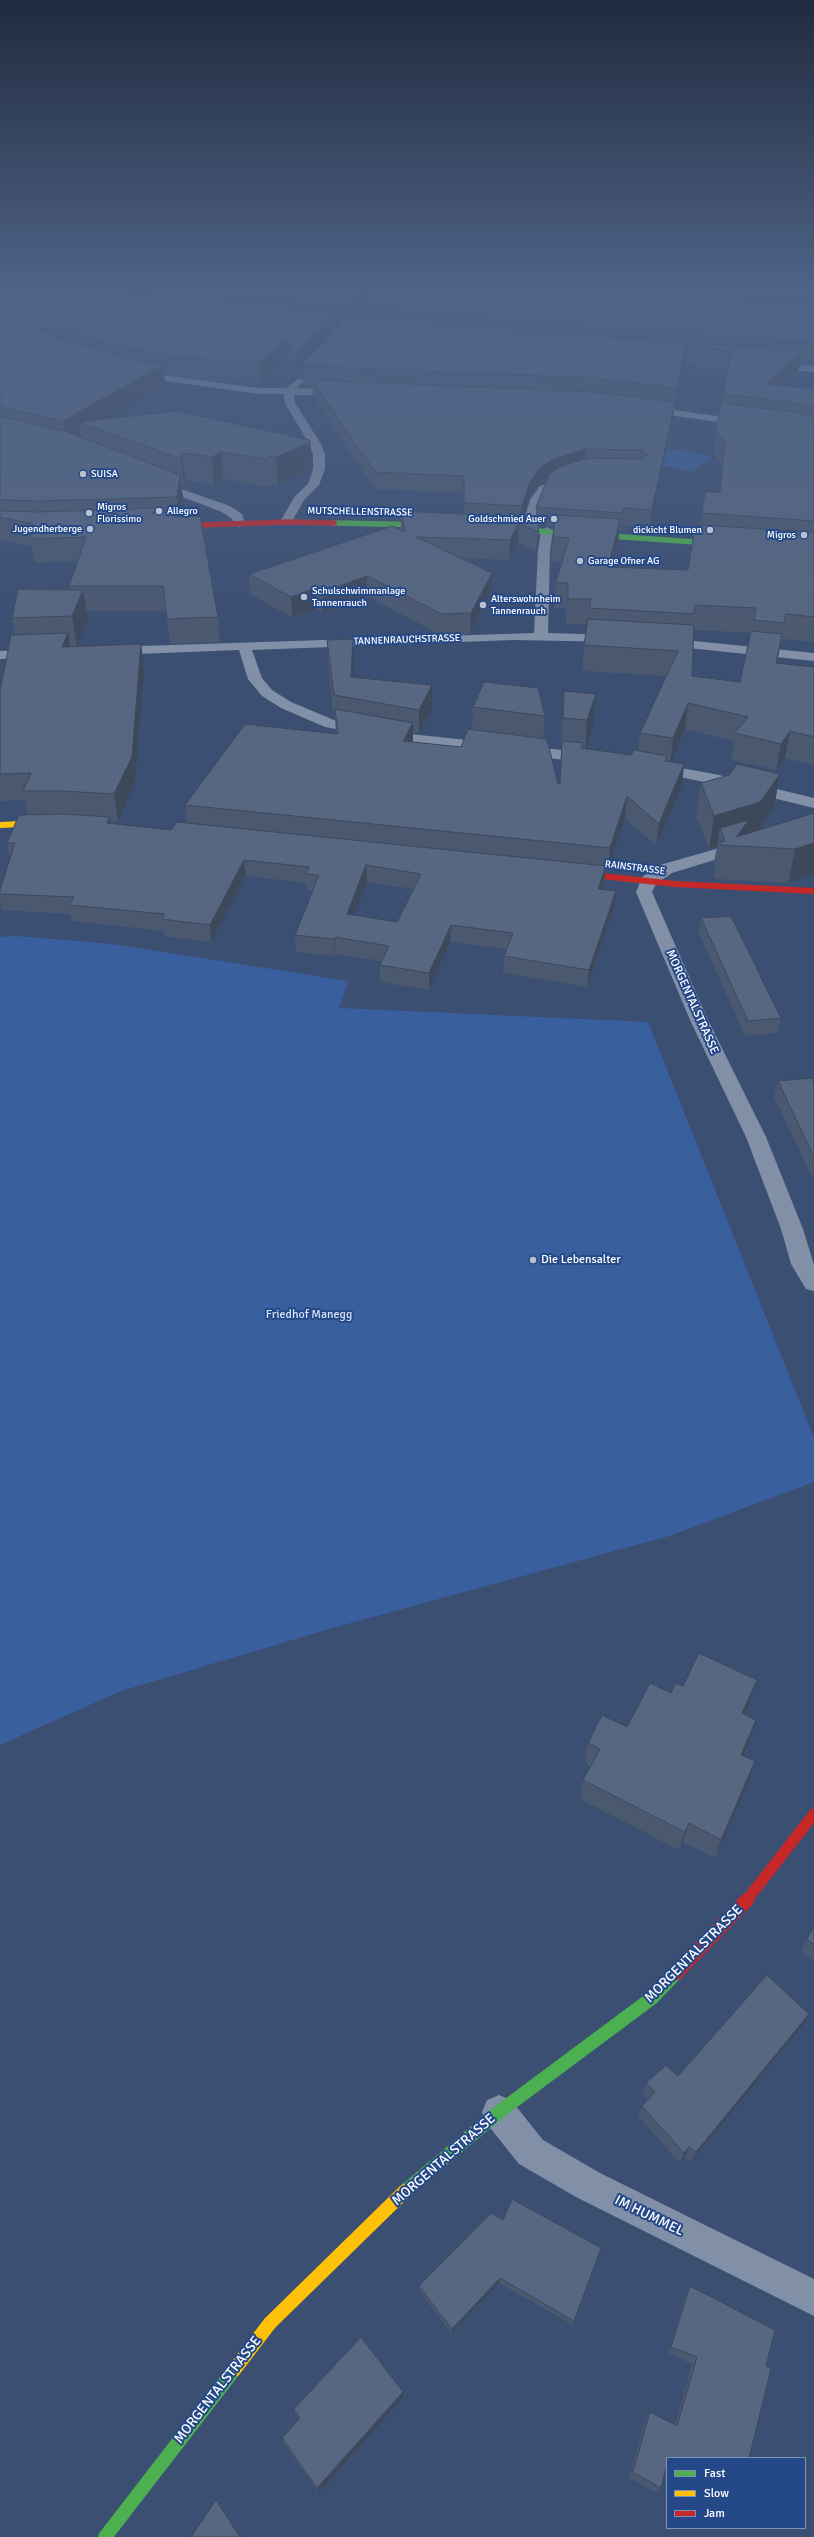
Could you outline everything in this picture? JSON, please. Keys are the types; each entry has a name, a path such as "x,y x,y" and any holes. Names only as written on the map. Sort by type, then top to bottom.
{"street":[{"path":"286,522 299,498 313,485 319,469 319,455 291,405"},
{"path":"634,408 756,424"},
{"path":"527,530 536,500 543,489 564,476 578,473"},
{"path":"141,477 226,509 238,517 239,523"},
{"name":"MUTSCHELLENSTRASSE","path":"160,526 286,522 442,525"},
{"path":"502,528 730,545"},
{"path":"542,636 544,550 547,531"},
{"name":"TANNENRAUCHSTRASSE","path":"101,652 542,636 627,640"},
{"path":"649,641 814,657"},
{"path":"244,646 255,679 267,693 286,705 330,724 410,738 605,760"},
{"path":"0,655 48,653"},
{"path":"642,766 719,780 814,803"},
{"path":"0,825 52,823"},
{"path":"648,881 666,869 756,843"},
{"name":"RAINSTRASSE","path":"561,871 648,881 753,889 814,891"},
{"name":"MORGENTALSTRASSE","path":"648,881 644,892 647,902 699,1020 756,1137 792,1229 808,1264 814,1283"},
{"name":"MORGENTALSTRASSE","path":"105,2537 270,2323 403,2193 499,2112 652,1998 695,1956 749,1898 814,1814"},
{"name":"IM HUMMEL","path":"499,2112 531,2152 588,2186 814,2298"}],"green space":[{"path":"650,450 680,450 712,457 691,471 651,464"},
{"name":"Friedhof Manegg","path":"16,936 112,944 348,981 339,1008 648,1022 814,1438 814,1482 669,1536 329,1629 121,1691 0,1745 0,937"}],"building":[{"path":"0,405 91,405 63,421 0,407"},
{"path":"329,405 674,405 652,510 624,508 623,513 536,507 549,474 560,467 588,458 641,459 648,455 641,450 586,449 551,460 539,469 530,482 522,506 464,503 464,476 375,472"},
{"path":"721,405 740,405 794,412 814,417 814,521 702,513 705,492 720,492 725,442 716,429"},
{"path":"805,405 814,405 814,408"},
{"path":"177,411 310,440 310,443 276,457 269,456 269,459 221,452 212,457 182,453 181,459 79,422"},
{"path":"0,416 52,428 49,430 56,429 67,432 180,475 177,497 37,501 0,500"},
{"path":"163,508 151,513 175,512 174,517 200,516 218,617 167,619 163,586 69,586 86,537 30,539 33,524 0,517 0,511 37,512"},
{"path":"401,511 540,518 538,532 519,523 510,540 416,537 492,573 471,613 442,614 367,576 323,592 316,588 291,597 249,574 392,526 405,532"},
{"path":"555,515 620,519 608,567 688,570 694,533 696,534 700,525 814,532 814,617 786,614 784,623 754,620 756,608 695,605 694,614 589,608 591,599 568,599 568,583 556,583 569,538 553,537"},
{"path":"18,589 83,590 72,616 12,618"},
{"path":"588,619 694,625 692,676 740,682 751,631 782,634 776,663 814,667 814,737 790,731 781,744 735,733 748,717 688,703 673,738 640,733 678,651 584,645"},
{"path":"68,633 62,647 141,644 132,757 114,794 62,791 23,791 31,773 0,774 0,691 11,635"},
{"path":"353,639 351,677 432,685 419,710 334,695 327,640"},
{"path":"484,682 538,688 545,716 473,707"},
{"path":"564,691 596,694 587,720 563,718"},
{"path":"335,709 413,723 403,741 461,747 468,729 547,739 558,784 560,784 562,741 583,743 581,748 631,755 634,750 667,756 665,761 684,764 659,824 627,796 610,848 185,805 245,724 338,734"},
{"path":"737,764 780,774 760,802 714,816 701,783 729,775"},
{"path":"814,813 814,843 795,849 720,845 720,842 725,841 720,828 749,820 736,837"},
{"path":"63,814 110,817 107,823 171,830 177,822 606,866 598,889 616,891 589,970 504,956 513,933 451,925 429,973 380,965 389,946 335,937 334,939 295,935 319,875 306,874 309,867 244,860 210,925 162,919 165,914 69,905 74,897 0,894 15,843 7,843 19,815","holes":["366,865 421,874 397,922 347,914"]},
{"path":"731,916 781,1018 748,1021 701,918"},
{"path":"812,1078 814,1083 814,1157 778,1081"},
{"path":"699,1653 757,1680 742,1713 756,1720 741,1755 755,1761 721,1840 689,1823 685,1832 583,1780 600,1749 588,1743 602,1715 627,1727 650,1683 671,1693 676,1683 683,1686"},
{"path":"814,1926 814,1945 807,1939"},
{"path":"767,1975 809,2014 696,2152 689,2147 684,2153 642,2106 655,2092 646,2083 666,2065 678,2076"},
{"path":"512,2199 601,2248 574,2321 500,2278 452,2329 419,2286 491,2213 503,2220"},
{"path":"690,2286 775,2330 766,2366 771,2369 749,2457 666,2457 666,2468 661,2488 633,2472 650,2412 677,2426 697,2357 671,2347"},
{"path":"361,2337 403,2392 317,2488 282,2438 300,2418 294,2409"},
{"path":"216,2500 240,2537 191,2537"}],"traffic: fast":[{"path":"334,523 432,525"},
{"path":"510,529 723,544"},
{"path":"405,2191 499,2112 652,1998 676,1973"},
{"path":"105,2537 234,2370"}],"traffic: slow":[{"path":"0,825 44,823"},
{"path":"234,2370 270,2323 405,2191"}],"traffic: jam":[{"path":"172,526 286,522 334,523"},
{"path":"574,873 675,884 814,891"},
{"path":"676,1973 749,1898 814,1814"}],"place":[{"name":"SUISA","path":"83,474"},
{"name":"Allegro","path":"159,511"},
{"name":"Migros Florissimo","path":"89,513"},
{"name":"Goldschmied Auer","path":"554,519"},
{"name":"Jugendherberge","path":"90,529"},
{"name":"dickicht Blumen","path":"710,530"},
{"name":"Migros","path":"804,535"},
{"name":"Garage Ofner AG","path":"580,561"},
{"name":"Schulschwimmanlage Tannenrauch","path":"304,597"},
{"name":"Alterswohnheim Tannenrauch","path":"483,605"},
{"name":"Die Lebensalter","path":"533,1260"}]}
